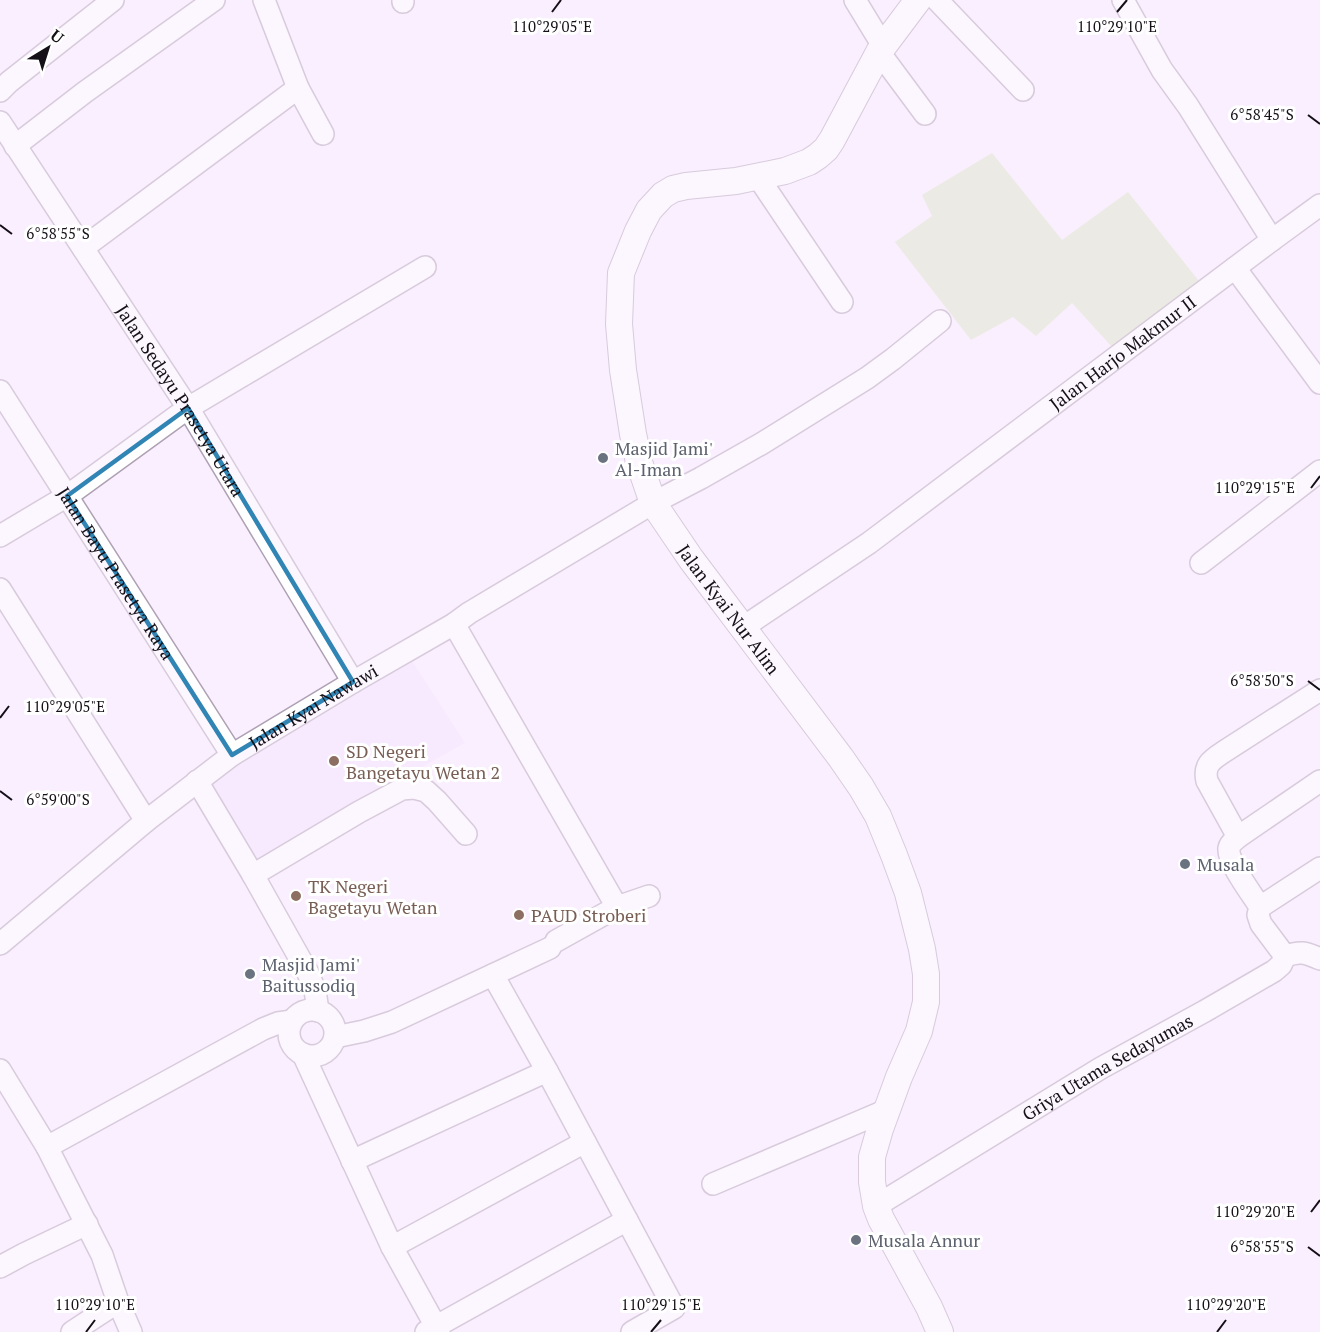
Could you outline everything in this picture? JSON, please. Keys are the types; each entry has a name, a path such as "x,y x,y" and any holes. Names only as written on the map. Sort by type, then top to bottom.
{"street":[{"path":"0,91 113,0"},
{"path":"15,146 85,92 214,0"},
{"path":"264,0 298,88 322,134"},
{"path":"855,0 881,49 925,114"},
{"name":"Jalan Kyai Nur Alim","path":"918,0 881,49 826,149 809,162 785,171 673,189 663,195 649,210 621,273 619,324 633,434 639,462 653,502 691,559 861,787 878,816 908,893 925,966 926,1002 919,1031 880,1129 872,1157 872,1182 876,1206 886,1229 929,1307 940,1332"},
{"path":"937,0 1023,90"},
{"path":"1123,0 1162,70 1188,106 1272,240"},
{"path":"84,248 298,88"},
{"name":"Jalan Sedayu Prasetya Utara","path":"0,122 188,408 352,682"},
{"path":"758,177 842,302"},
{"name":"Jalan Harjo Makmur II","path":"742,628 869,543 1320,205"},
{"path":"0,536 67,496 188,408 425,267"},
{"path":"1235,268 1320,383"},
{"name":"Jalan Kyai Nawawi","path":"3,934 232,755 352,682 454,624 653,502 761,444 867,378 940,321"},
{"name":"Jalan Bayu Prasetya Raya","path":"0,391 232,755"},
{"path":"1201,563 1320,471"},
{"path":"0,589 146,821"},
{"path":"454,624 617,907"},
{"path":"1238,837 1207,781 1205,772 1209,764 1220,754 1320,690"},
{"path":"197,781 308,973 315,990 318,1011"},
{"path":"1260,907 1232,863 1229,849 1238,837 1320,781"},
{"path":"253,875 402,789 414,788 426,791 466,834"},
{"path":"1320,868 1260,907 1258,915 1285,956 1297,952 1320,959"},
{"path":"335,1037 392,1023 493,975 617,907 649,896"},
{"name":"Griya Utama Sedayumas","path":"876,1206 1101,1068 1274,971 1281,965 1285,956"},
{"path":"493,975 674,1308 632,1332"},
{"path":"47,1147 263,1029 292,1021 303,1012 318,1011 332,1021 335,1037 327,1051 311,1056 303,1054"},
{"path":"292,1021 290,1035 292,1043 303,1054 392,1247 434,1330 627,1220"},
{"path":"0,1070 47,1147 87,1224 102,1255 131,1332"},
{"path":"352,1161 547,1071"},
{"path":"713,1184 887,1110"},
{"path":"392,1247 585,1142"},
{"path":"0,1267 87,1224"},
{"path":"72,1332 118,1302"}],"highlighted area":[{"path":"188,408 353,682 232,755 67,496"}],"shaded area":[{"name":"SD Negeri Bangetayu Wetan 2","path":"411,659 465,743 254,861 206,780"}],"green space":[{"path":"992,153 1062,240 1128,192 1203,286 1113,348 1072,303 1036,336 1013,317 971,340 895,242 932,216 922,195"}],"place":[{"name":"Masjid Jami' Al-Iman","path":"603,458"},
{"name":"SD Negeri Bangetayu Wetan 2","path":"334,761"},
{"name":"Musala","path":"1185,864"},
{"name":"TK Negeri Bagetayu Wetan","path":"296,896"},
{"name":"PAUD Stroberi","path":"519,915"},
{"name":"Masjid Jami' Baitussodiq","path":"250,974"},
{"name":"Musala Annur","path":"856,1240"}]}
